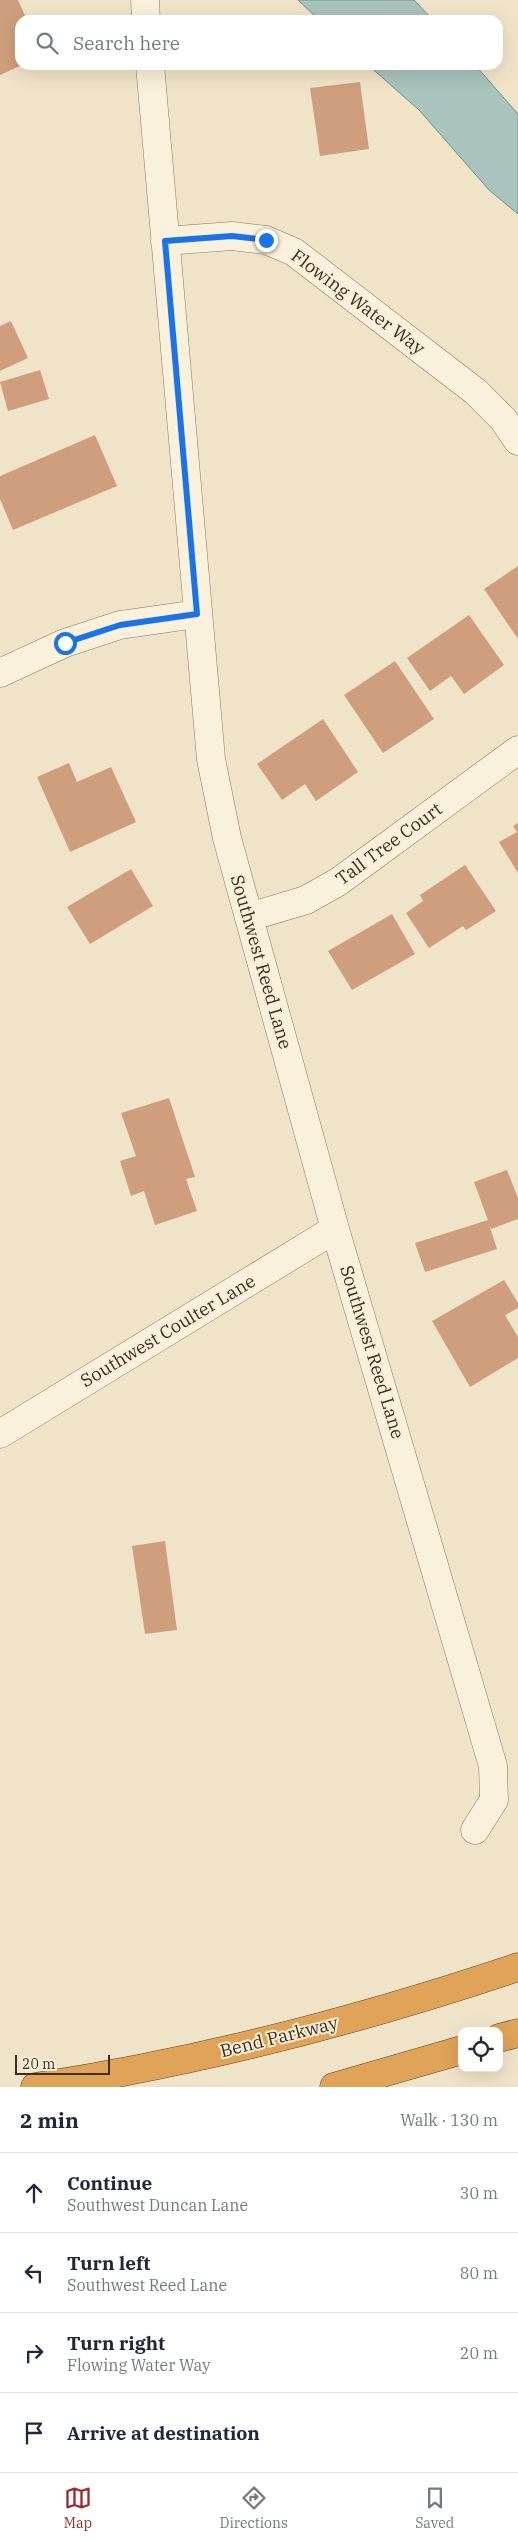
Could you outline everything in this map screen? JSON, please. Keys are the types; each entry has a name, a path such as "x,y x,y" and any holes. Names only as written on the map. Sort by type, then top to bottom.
{"highway":[{"name":"Bend Parkway","path":"35,2087 159,2066 280,2038 390,2008 518,1967"},
{"path":"503,2037 518,2033"},
{"path":"334,2087 458,2051"}],"street":[{"path":"145,0 146,15"},
{"name":"Southwest Reed Lane","path":"150,70 211,759 227,838 335,1229 493,1766 494,1800 475,1830"},
{"name":"Flowing Water Way","path":"165,241 232,236 266,240 294,252 476,392 503,419 518,441"},
{"path":"0,673 65,643 120,625 197,614"},
{"name":"Tall Tree Court","path":"248,917 306,900 338,882 518,750"},
{"name":"Southwest Coulter Lane","path":"0,1434 335,1229"}],"water":[{"path":"298,0 414,0 428,15 314,15"},
{"path":"374,70 479,70 518,114 518,214 489,190 419,110"}],"building":[{"path":"0,0 18,0 25,15 15,15 15,68 0,75"},
{"path":"360,82 369,149 320,156 310,88"},
{"path":"11,321 28,358 0,371 0,326"},
{"path":"40,370 49,399 8,411 0,382"},
{"path":"95,435 117,486 13,530 0,499 0,476"},
{"path":"518,566 518,639 484,589"},
{"path":"469,615 504,665 464,694 451,676 430,691 407,658"},
{"path":"395,661 434,719 383,753 344,695"},
{"path":"323,719 358,772 316,801 305,784 282,800 257,764"},
{"path":"69,763 77,782 111,767 136,822 70,852 37,777"},
{"path":"518,823 518,873 499,842 517,832 513,826"},
{"path":"465,865 496,911 466,930 463,926 429,948 406,913 423,901 420,895"},
{"path":"131,869 153,906 90,944 67,907"},
{"path":"392,914 415,954 352,990 328,951"},
{"path":"169,1098 195,1177 186,1179 197,1211 155,1225 144,1191 131,1196 120,1161 136,1156 121,1113"},
{"path":"507,1170 518,1198 518,1219 491,1229 489,1224 497,1249 425,1272 415,1243 488,1220 474,1182"},
{"path":"504,1280 518,1303 518,1308 505,1315 518,1337 518,1358 470,1387 432,1321"},
{"path":"165,1541 177,1630 145,1634 132,1546"}],"route":[{"path":"65,643 120,625 197,614 165,241 232,236 266,240"}]}
